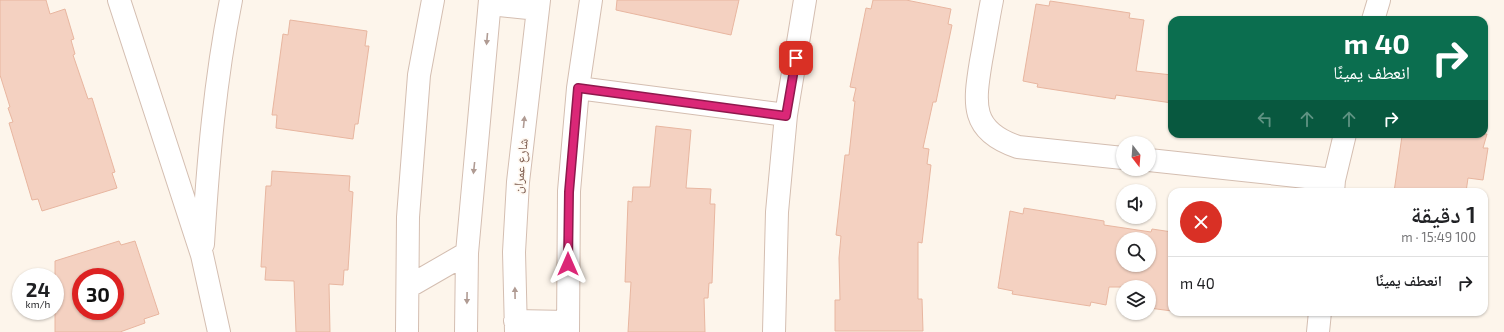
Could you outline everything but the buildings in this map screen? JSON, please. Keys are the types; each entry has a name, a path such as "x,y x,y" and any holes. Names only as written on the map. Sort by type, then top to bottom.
{"street":[{"path":"119,0 202,255 219,332"},
{"path":"202,255 212,132 219,71 231,0"},
{"path":"407,332 408,217 419,75 433,0"},
{"path":"515,327 568,327 569,192 578,88 591,0"},
{"path":"774,332 777,212 786,116 805,0"},
{"path":"992,0 976,91 977,106 982,121 991,133 1004,142 1018,147 1116,157"},
{"path":"1374,16 1379,0"},
{"path":"466,332 467,253 490,2 539,5"},
{"name":"شارع عمران","path":"515,327 514,252 518,182 539,5"},
{"path":"578,88 786,116"},
{"path":"1156,161 1333,186 1344,138"},
{"path":"408,286 467,253"},
{"path":"1318,332 1320,316"}],"route":[{"path":"568,264 569,192 578,88 786,116 796,58"}]}
